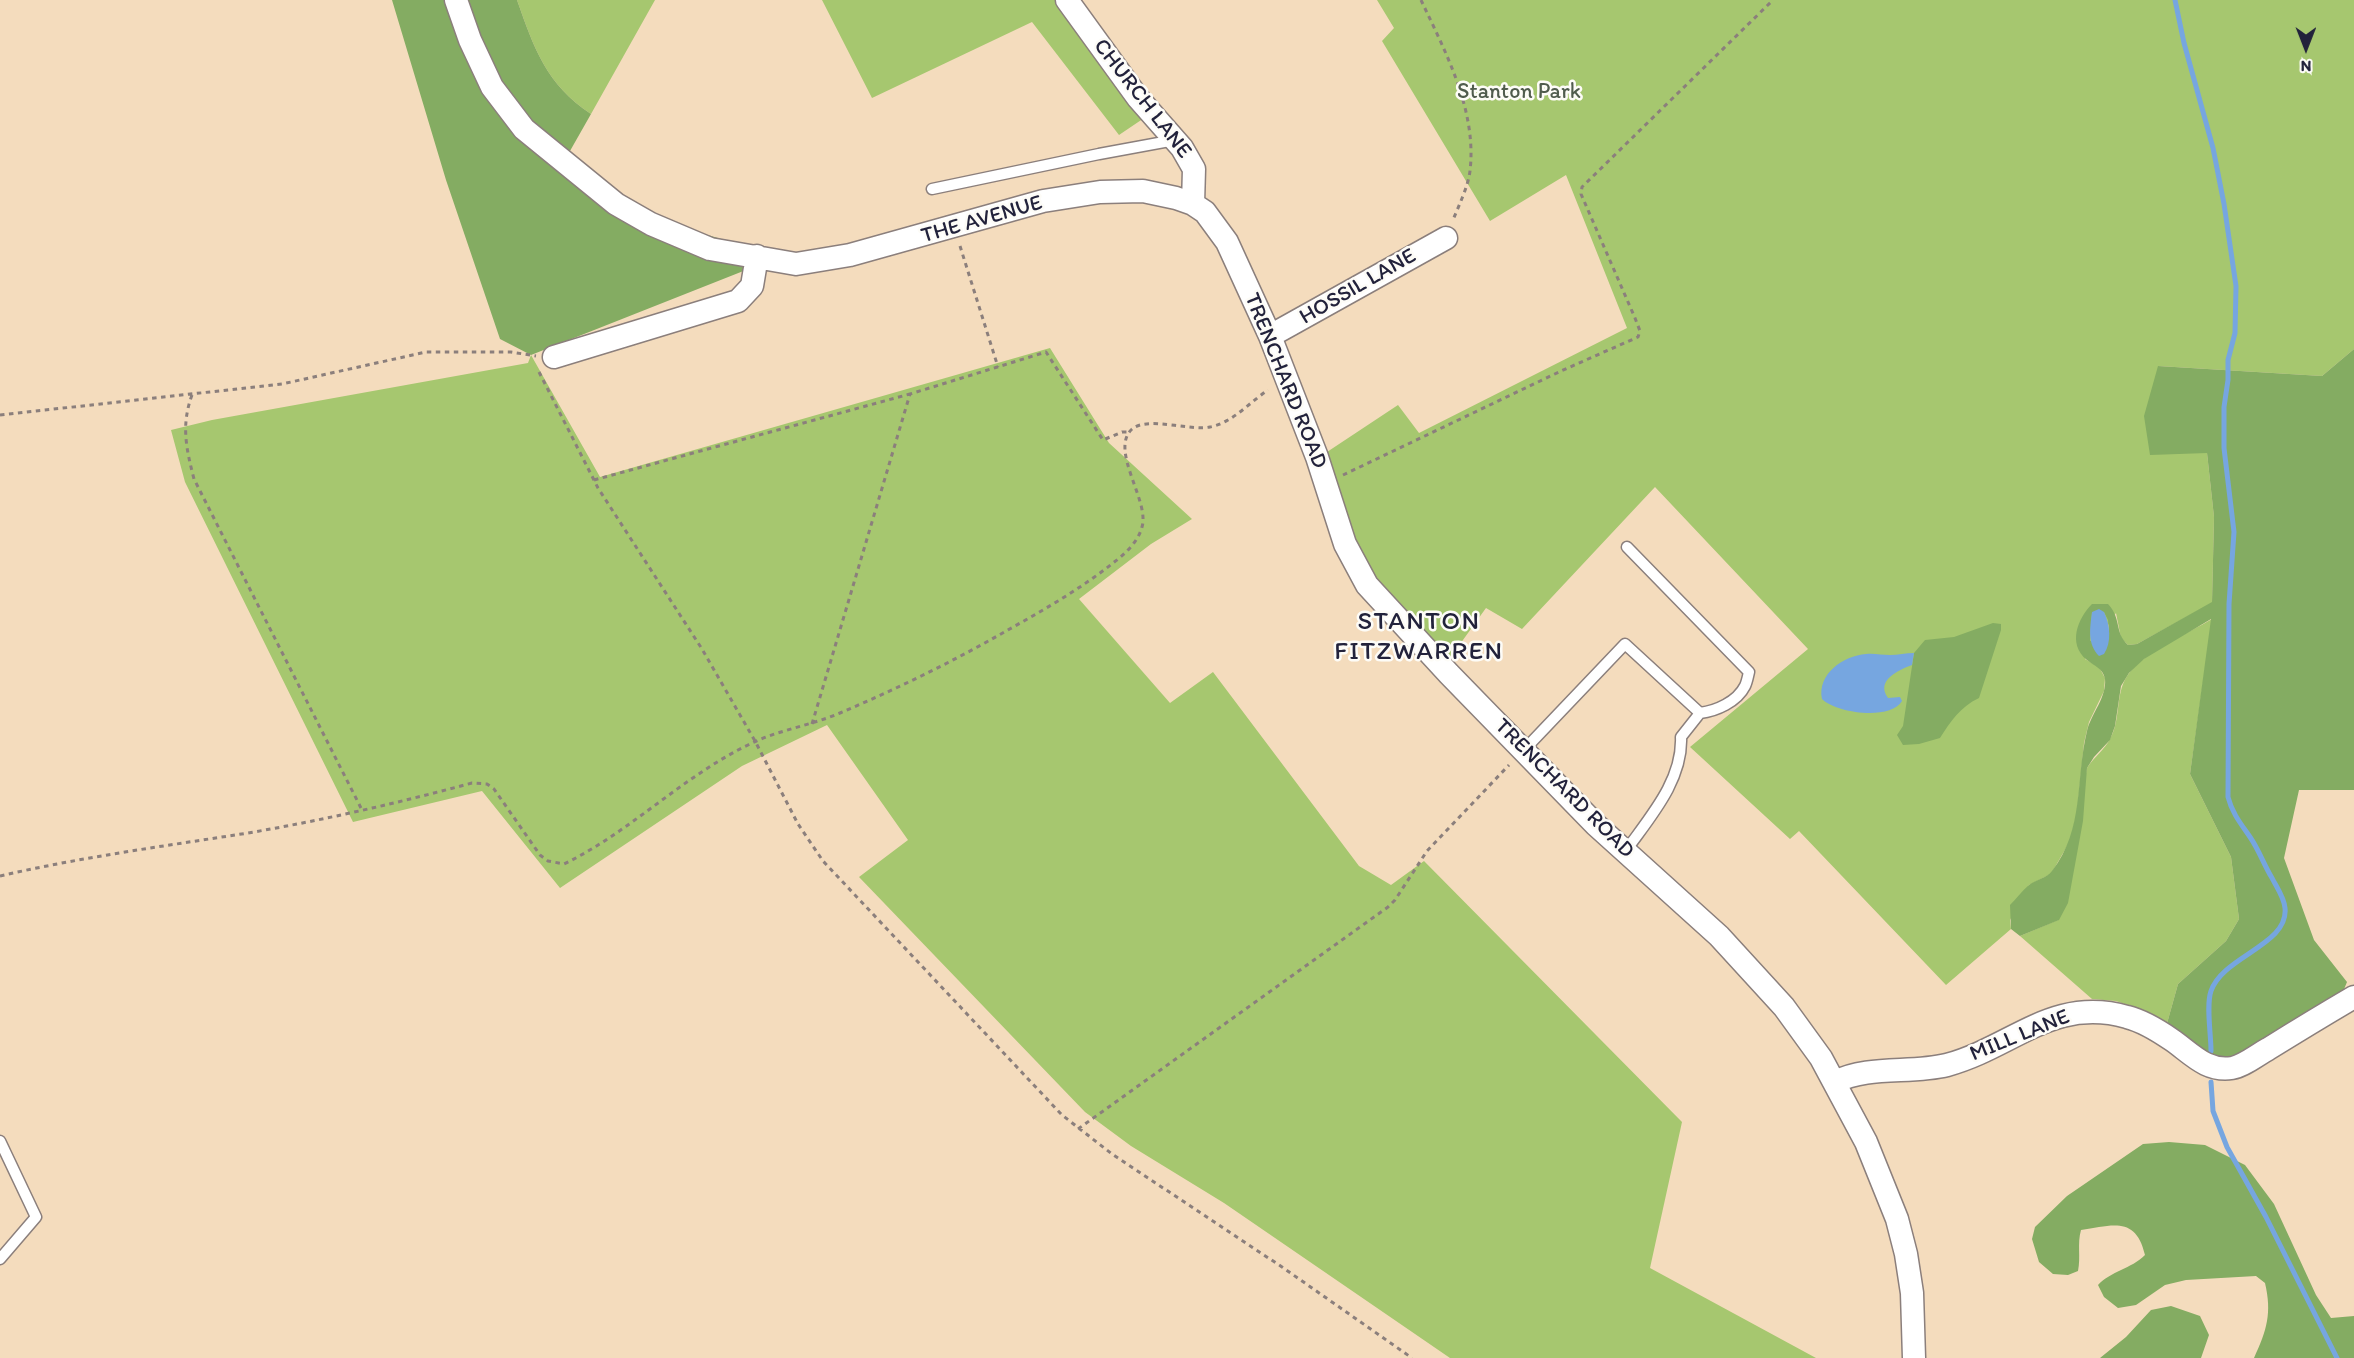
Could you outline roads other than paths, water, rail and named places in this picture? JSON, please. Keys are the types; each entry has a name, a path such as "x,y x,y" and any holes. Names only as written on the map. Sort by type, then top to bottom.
{"street":[{"name":"THE AVENUE","path":"456,0 470,40 492,87 524,129 616,204 651,224 710,249 757,255 796,264 850,255 1043,201 1100,192 1143,191 1199,208"},
{"name":"CHURCH LANE","path":"1067,0 1138,98 1176,140 1194,168 1199,208"},
{"name":"TRENCHARD ROAD","path":"1199,208 1227,242 1270,336 1345,544 1367,585 1625,852 1719,936 1761,981 1803,1032 1835,1082 1866,1142 1902,1236 1912,1293 1914,1358"},
{"name":"HOSSIL LANE","path":"1270,336 1446,238"},
{"path":"554,357 738,301 752,286 757,255"},
{"name":"MILL LANE","path":"1835,1082 1859,1074 1947,1065 1974,1055 2051,1018 2087,1011 2129,1017 2172,1040 2208,1065 2232,1068 2354,997"}],"lane":[{"path":"932,189 1176,140"},
{"path":"1625,852 1659,805 1678,766 1682,753 1681,737 1700,713 1711,712 1725,705 1745,687 1749,672 1627,547"},
{"path":"1524,750 1625,644 1700,713"},
{"path":"0,1141 36,1217 0,1258"}],"water":[{"path":"2099,609 2104,612 2109,633 2107,649 2099,656 2091,641 2090,630 2092,612"},
{"path":"1914,653 1912,665 1890,677 1884,686 1888,698 1900,697 1902,701 1896,707 1875,713 1863,713 1839,708 1822,699 1822,690 1828,674 1849,658 1866,654"}],"waterway":[{"path":"2175,0 2184,43 2213,148 2236,286 2235,333 2228,360 2224,407 2224,448 2234,532 2229,604 2228,797 2234,813 2253,842 2280,893 2285,908 2283,921 2277,932 2228,968 2211,991 2209,1012 2211,1051"},
{"path":"2211,1082 2213,1111 2227,1147 2266,1217 2337,1358"}],"district":[{"name":"STANTON FITZWARREN","path":"1419,637"}],"park label":[{"name":"Stanton Park","path":"1519,92"}]}
